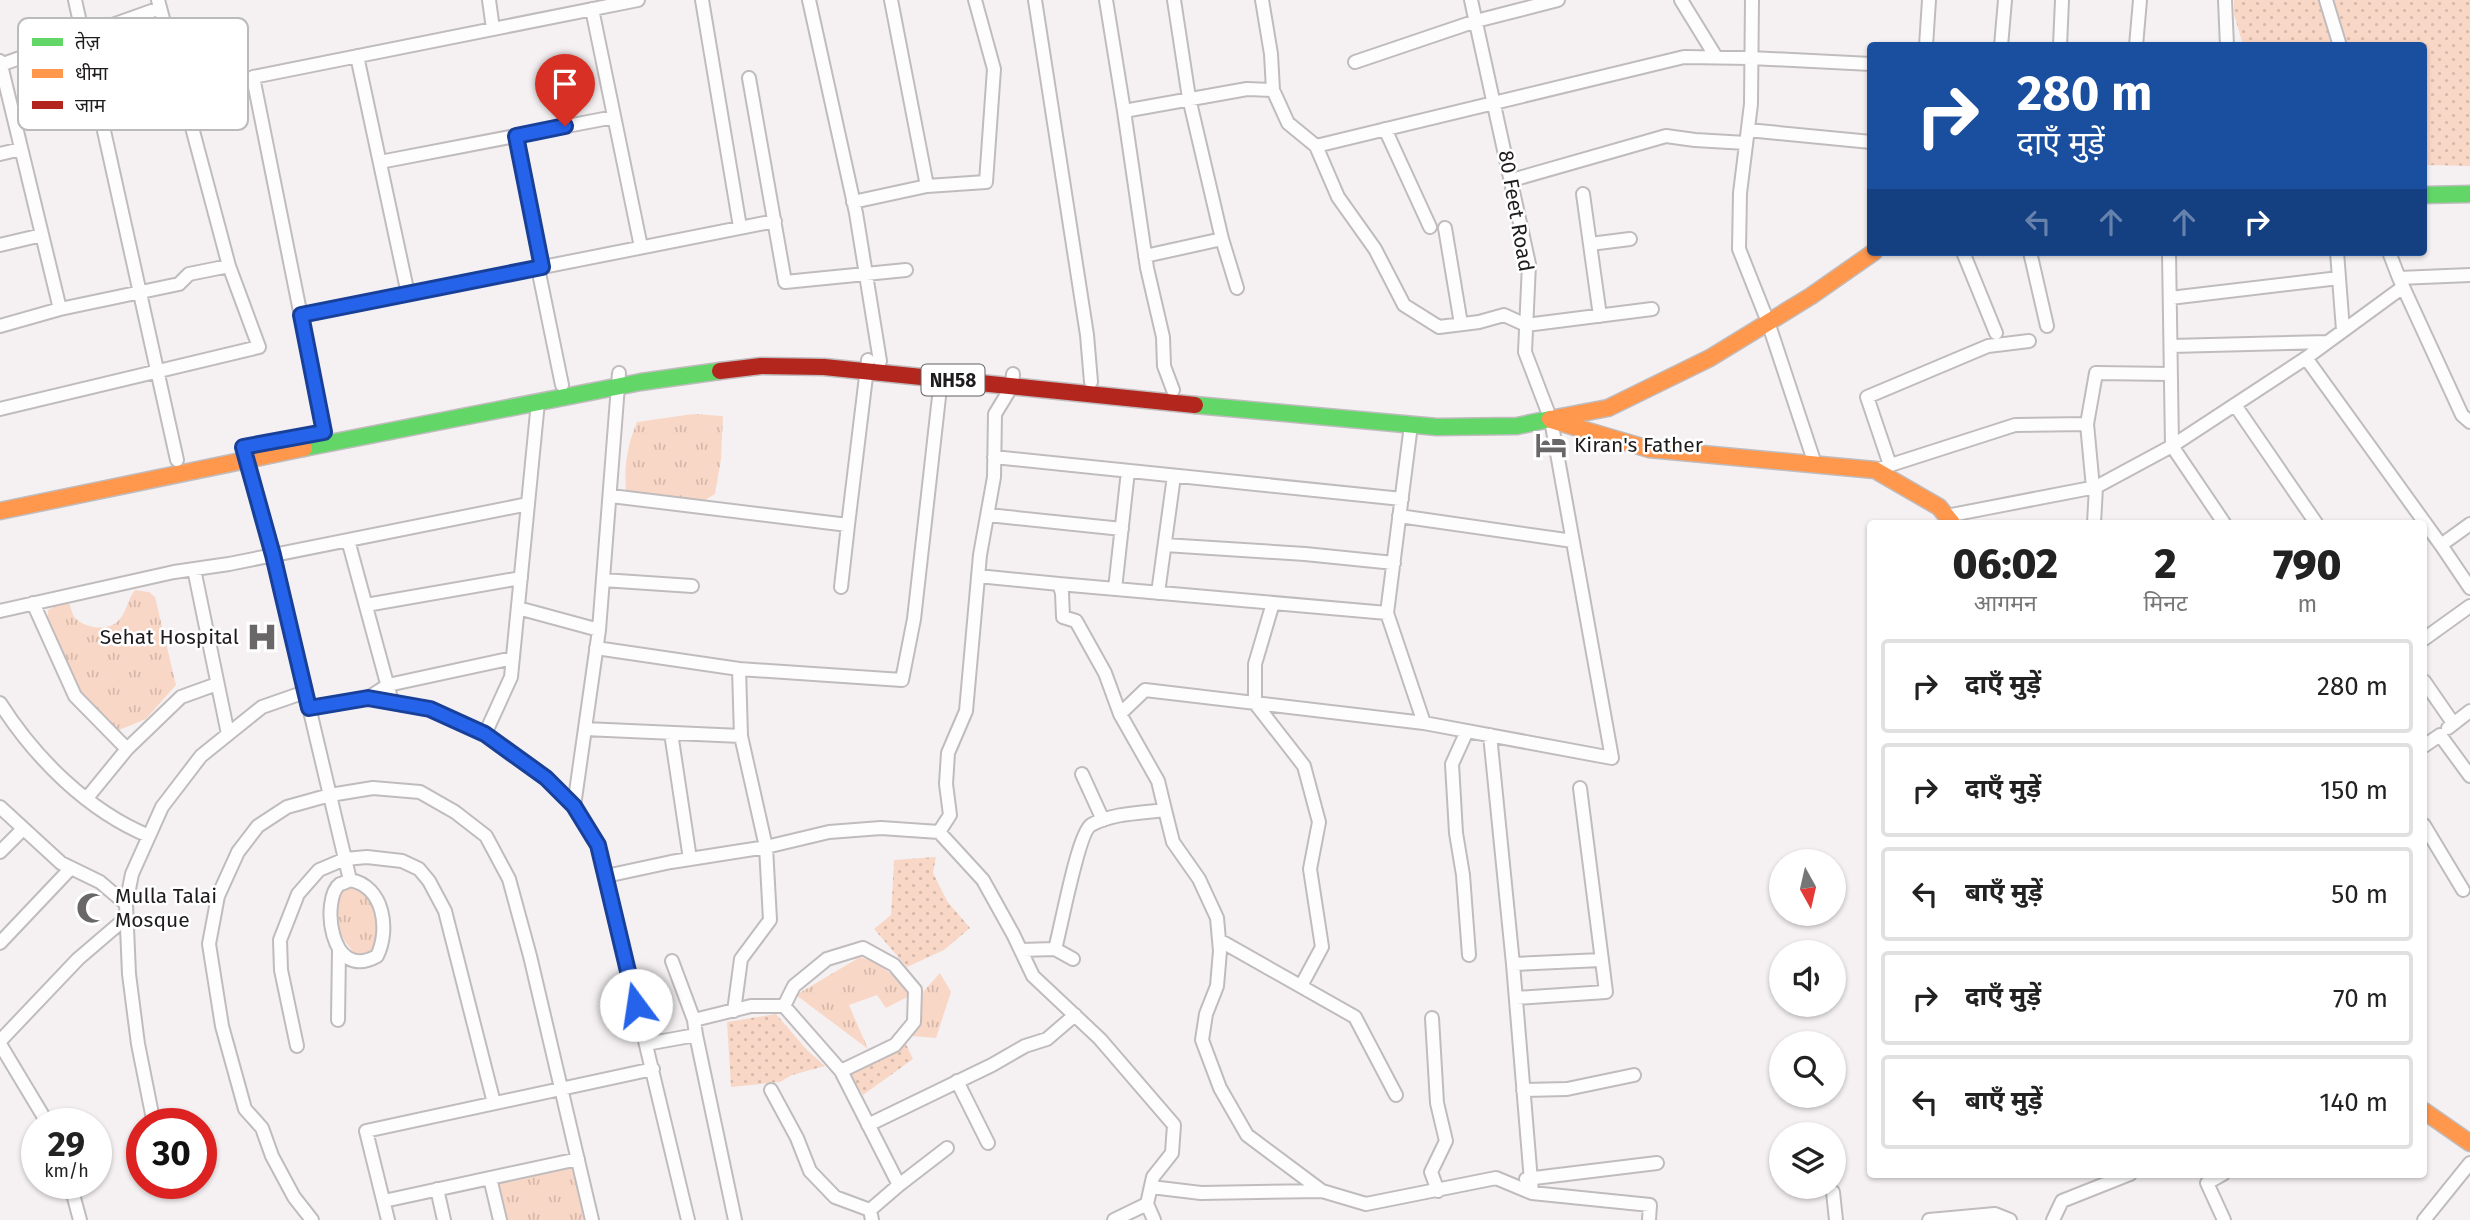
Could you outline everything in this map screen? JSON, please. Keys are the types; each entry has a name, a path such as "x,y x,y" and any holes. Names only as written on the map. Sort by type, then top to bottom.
{"main road":[{"path":"2427,181 2470,181"},
{"path":"2427,195 2470,194"},
{"name":"NH58","path":"1765,316 1867,242"},
{"name":"NH58","path":"871,364 1411,425 1517,426 1604,396 1811,296 1868,256"},
{"name":"NH58","path":"0,498 177,460 245,454 538,402 619,380 761,354 824,354 941,379 1091,382 1437,414 1548,414"},
{"name":"NH58","path":"0,511 245,454 324,432 562,385 619,380"},
{"path":"1548,414 1649,449 1883,468 1938,507 1949,520"},
{"path":"2427,1113 2470,1143"}],"street":[{"path":"75,0 79,18"},
{"path":"489,0 493,29"},
{"path":"324,432 253,77 638,0"},
{"path":"702,0 740,228"},
{"path":"809,0 867,272 871,364 841,587"},
{"path":"891,0 927,186"},
{"path":"853,202 927,186 986,182 994,69 975,0"},
{"path":"1035,0 1084,309 1091,382"},
{"path":"1106,0 1145,256 1163,337 1164,366 1172,390"},
{"path":"1174,0 1189,98 1222,239 1237,288"},
{"path":"1262,0 1271,54 1273,90 1288,123 1316,146 1338,197 1375,249 1404,305 1439,327 1504,315 1526,325 1652,309"},
{"name":"80 Feet Road","path":"1471,0 1529,264 1525,352 1548,414 1612,758 1490,735"},
{"path":"1355,62 1476,21 1558,0"},
{"path":"1681,0 1716,57"},
{"path":"1752,0 1751,104 1740,193 1739,249 1765,316 1815,464"},
{"path":"1926,42 1928,0"},
{"path":"2001,42 2005,0"},
{"path":"2060,42 2062,0"},
{"path":"2137,42 2140,0"},
{"path":"2225,0 2227,42"},
{"path":"2326,0 2339,42"},
{"path":"124,18 159,4"},
{"path":"592,9 641,247"},
{"path":"357,56 408,294"},
{"path":"18,57 0,63 60,309"},
{"path":"1316,146 1684,57 1867,64"},
{"path":"749,78 785,282 906,270"},
{"path":"1124,111 1247,89 1273,90"},
{"path":"380,162 614,117"},
{"path":"104,130 177,460"},
{"path":"0,409 259,347 229,266 193,130"},
{"path":"1385,130 1430,228"},
{"path":"516,136 562,385"},
{"path":"1512,180 1666,136 1695,140 1747,136 1867,142"},
{"path":"0,154 21,149"},
{"path":"1583,194 1600,316"},
{"path":"301,315 775,221"},
{"path":"1445,228 1461,324"},
{"path":"0,245 42,235"},
{"path":"1145,256 1222,239"},
{"path":"1590,244 1630,239"},
{"path":"1965,256 1996,333"},
{"path":"2031,256 2047,326"},
{"path":"2169,256 2172,446 2222,520"},
{"path":"2337,256 2343,331"},
{"path":"2391,256 2462,415 2470,422"},
{"path":"0,326 60,309 179,284 189,274 229,266"},
{"path":"1949,520 2094,488 2172,446 2306,358 2401,282 2470,275"},
{"path":"2170,298 2339,278"},
{"path":"2029,341 1988,346 1867,397 1883,468 2015,425 2087,424"},
{"path":"2171,345 2328,342"},
{"path":"2306,358 2423,520"},
{"path":"2094,520 2094,488 2087,424 2096,373 2171,374"},
{"path":"596,648 739,669 902,680 914,619 941,379"},
{"path":"574,806 599,630 619,380"},
{"path":"939,832 950,815 946,784 948,753 966,710 978,576 994,477 995,414 1012,380"},
{"path":"485,734 511,677 538,402"},
{"path":"2235,405 2314,520"},
{"path":"1411,425 1387,613 1424,723"},
{"path":"245,454 273,555 350,880"},
{"path":"994,457 1402,499"},
{"path":"1115,589 1128,471"},
{"path":"1158,593 1174,476"},
{"path":"611,496 848,525"},
{"path":"0,611 194,569 528,504"},
{"path":"988,515 1122,529"},
{"path":"2412,520 2419,515"},
{"path":"1399,516 1573,541"},
{"path":"2441,545 2470,524"},
{"path":"2427,526 2470,588"},
{"path":"348,540 393,702"},
{"path":"1165,545 1394,563"},
{"path":"194,569 228,734"},
{"path":"978,576 1387,613"},
{"path":"366,605 521,578"},
{"path":"603,580 692,586"},
{"path":"1059,584 1063,617 1076,621 1105,673 1121,714 1158,781 1173,842 1199,879 1217,918 1217,986 1206,1014 1202,1040 1220,1088 1247,1135 1322,1191"},
{"path":"33,603 75,696 127,749"},
{"path":"1273,603 1255,664 1255,703 1304,766 1319,822 1310,869 1322,947 1301,986"},
{"path":"2427,637 2470,606"},
{"path":"518,608 599,630"},
{"path":"368,698 388,685 513,658"},
{"path":"734,1010 741,959 770,919 766,847 741,736 739,669"},
{"path":"87,798 127,749 181,697 217,684"},
{"path":"2427,685 2453,723"},
{"path":"1121,714 1144,690 1424,723 1490,735 1532,1193"},
{"path":"151,1108 138,1044 129,974 127,911 132,874 162,807 201,756 262,707 305,692"},
{"path":"309,708 368,698 430,709 485,734 546,778 574,806 598,845 688,1220"},
{"path":"0,703 23,738 46,762 87,798 149,836"},
{"path":"2427,745 2470,711"},
{"path":"585,729 741,736"},
{"path":"1467,731 1452,764 1456,833 1463,875 1469,955"},
{"path":"671,733 690,859"},
{"path":"2440,735 2470,776"},
{"path":"1082,774 1103,820"},
{"path":"312,1220 294,1197 272,1156 262,1128 245,1109 222,1027 209,944 218,895 239,852 258,826 287,807 330,794 373,788 420,792 455,812 486,836 509,879 563,1088 592,1220"},
{"path":"1516,998 1605,992 1580,788"},
{"path":"0,807 61,863 100,882 127,911"},
{"path":"1055,949 1078,846 1087,827 1103,820 1165,810"},
{"path":"606,876 766,847 829,832 881,828 939,832 983,880 1033,975 1100,1040 1174,1125 1172,1153 1153,1177 1147,1204 1154,1220"},
{"path":"0,852 23,829"},
{"path":"2427,830 2463,890"},
{"path":"298,1046 281,970 280,940 298,894 319,870 345,859 367,857 401,861 419,869 429,881 445,911 494,1103"},
{"path":"0,943 71,868"},
{"path":"338,1020 339,950 332,931 330,907 334,891 340,884 350,880 362,882 380,907 385,925 384,939 377,956 364,963 350,961 339,950"},
{"path":"39,1108 0,1043 127,911"},
{"path":"1219,940 1355,1017 1396,1095"},
{"path":"784,1006 794,986 827,959 863,948 894,965 915,989 914,1022 895,1045 841,1072"},
{"path":"1021,950 1055,949 1073,959"},
{"path":"1513,964 1601,960"},
{"path":"672,961 694,1020 735,1220"},
{"path":"694,1020 751,1006 784,1006 841,1072 900,1185"},
{"path":"868,1125 1025,1046 1047,1039 1075,1015"},
{"path":"1432,1018 1437,1102 1446,1141 1432,1172 1438,1191"},
{"path":"646,1044 696,1035"},
{"path":"388,1220 366,1131 653,1069"},
{"path":"1522,1090 1567,1089 1634,1075"},
{"path":"957,1081 988,1143"},
{"path":"771,1090 797,1139 810,1171 835,1197 871,1215 900,1185 947,1148"},
{"path":"384,1200 578,1158"},
{"path":"1511,1184 1531,1177 1657,1163"},
{"path":"2424,1220 2470,1163"},
{"path":"490,1178 500,1220"},
{"path":"1151,1187 1202,1193 1322,1191 1366,1205 1496,1178 1532,1193 1650,1205 1649,1220"},
{"path":"2053,1220 2062,1201 2120,1178"},
{"path":"2201,1178 2207,1183 2224,1220"},
{"path":"2207,1183 2215,1178"},
{"path":"437,1189 444,1220"},
{"path":"74,1199 80,1220"},
{"path":"1834,1199 1836,1220"},
{"path":"1114,1220 1147,1204"},
{"path":"1929,1220 1995,1214 2010,1220"}],"green space":[{"path":"2234,0 2470,0 2470,166 2427,165 2427,42 2242,42 2234,14"},
{"path":"693,414 723,416 721,459 715,494 705,500 643,497 626,491 627,456 637,422"},
{"path":"135,590 149,592 155,597 176,685 146,719 119,730 92,711 78,695 54,644 48,610 69,602 74,616 85,625 98,628 110,626 120,619"},
{"path":"936,857 933,873 947,901 970,928 944,950 907,967 874,929 891,915 894,860"},
{"path":"350,882 365,893 373,908 377,927 375,943 370,952 364,954 356,955 337,925 335,909 339,889"},
{"path":"860,957 877,963 915,993 886,1008 877,995 849,1005 868,1049 796,995"},
{"path":"940,973 951,992 936,1038 911,1036 923,992"},
{"path":"776,1014 807,1050 825,1066 792,1075 780,1082 731,1087 727,1022"},
{"path":"905,1042 913,1059 863,1095 850,1074"},
{"path":"572,1167 584,1220 499,1220 495,1181"}],"traffic: fast":[{"path":"2427,195 2470,194"},
{"path":"304,448 641,382 720,371"},
{"path":"1195,405 1437,427 1517,426 1550,419"}],"traffic: slow":[{"path":"1550,419 1608,408 1710,358 1811,296 1868,256"},
{"path":"1551,420 1649,449 1875,470 1939,507 1950,520"},
{"path":"0,511 304,448"},
{"path":"2427,1113 2470,1143"}],"traffic: jam":[{"path":"720,371 761,366 824,367 1195,405"}],"place":[{"name":"Kiran's Father","path":"1551,445"},
{"name":"Sehat Hospital","path":"262,637"},
{"name":"Mulla Talai Mosque","path":"92,908"}],"route":[{"path":"565,126 516,136 542,267 301,315 324,432 243,447 273,555 309,708 368,698 430,709 485,734 546,778 574,806 598,845 636,1005"}]}
